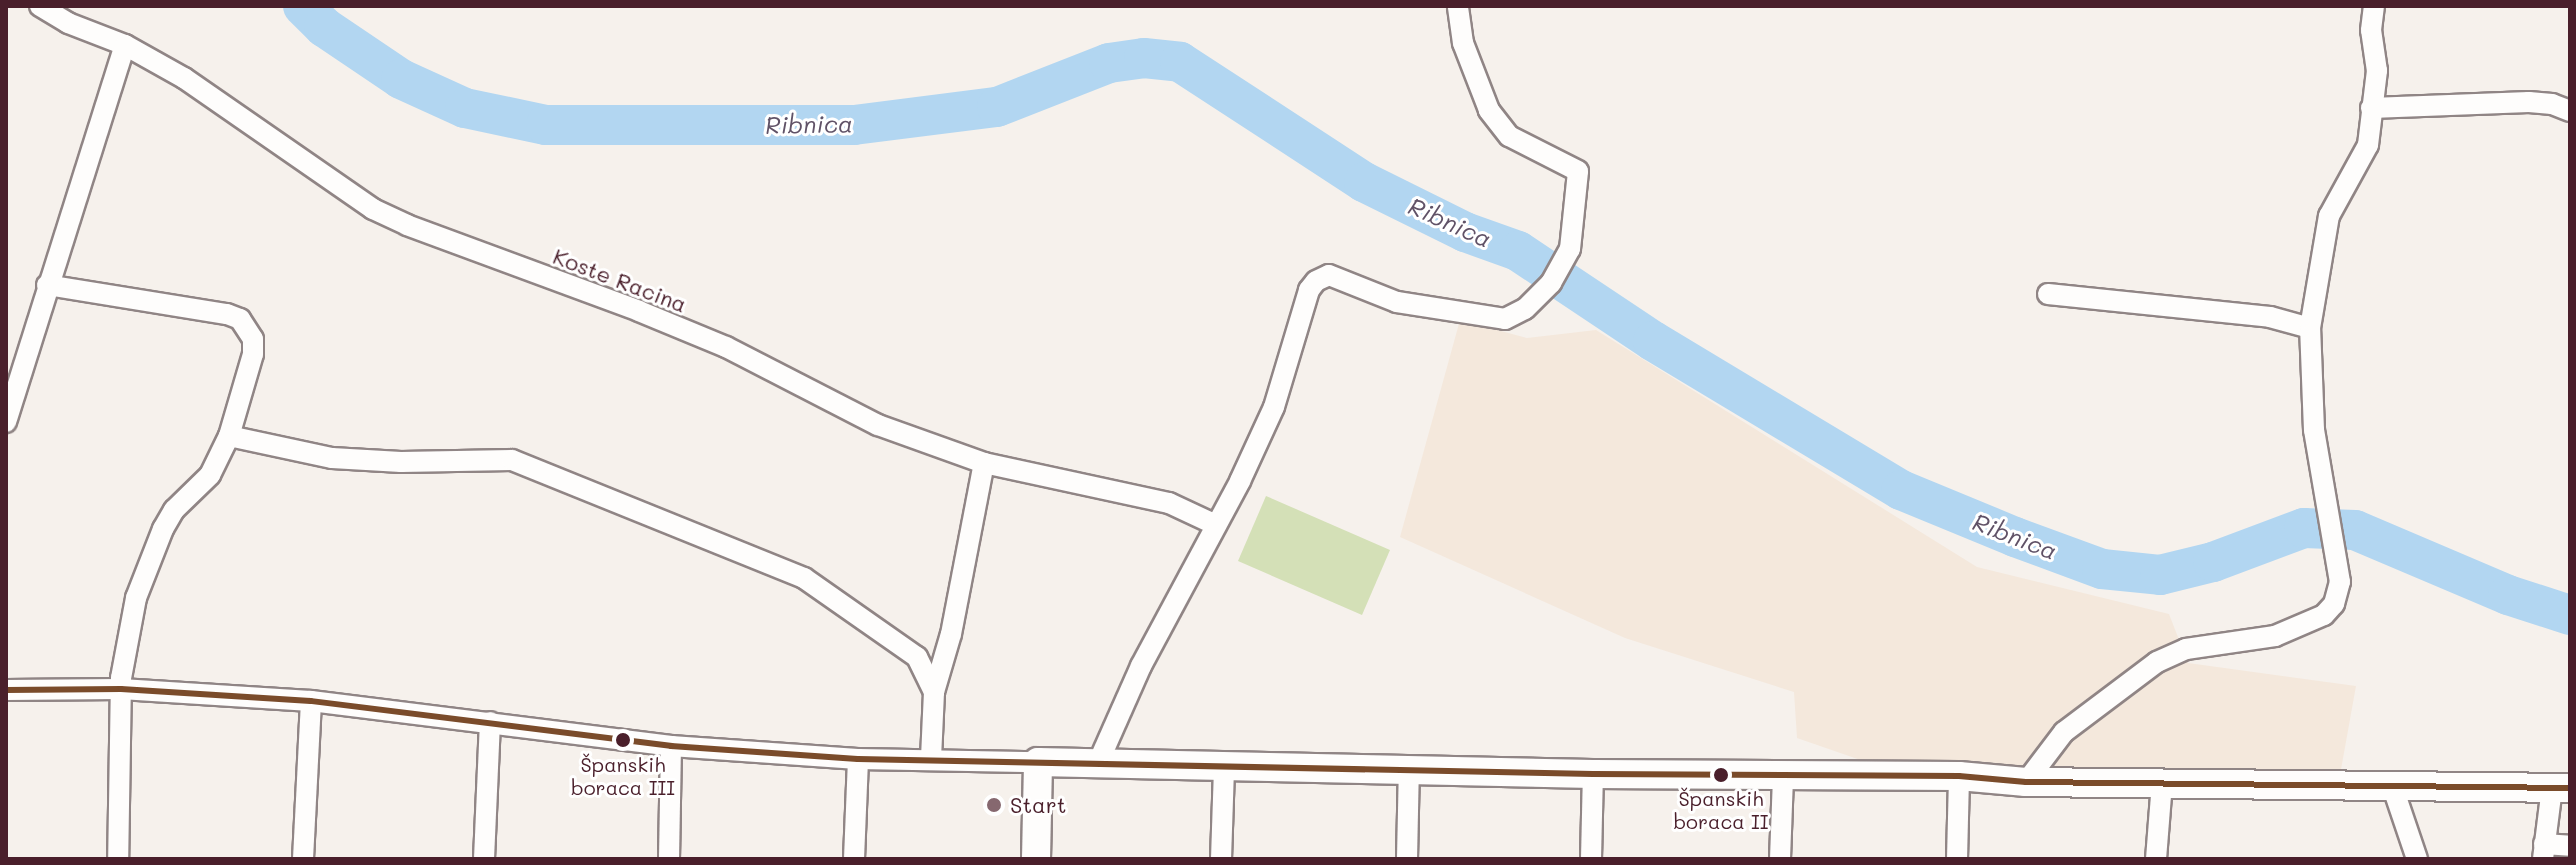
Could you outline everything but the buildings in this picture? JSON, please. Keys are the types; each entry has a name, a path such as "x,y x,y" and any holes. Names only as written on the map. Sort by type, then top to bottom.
{"main road":[{"path":"1036,859 1038,762 1224,767 1409,767 1783,777 1959,776 2026,782 2561,788"}],"street":[{"name":"Koste Racina","path":"40,6 68,23 125,45 184,78 373,209 726,347 878,425 984,463 1169,503 1216,525"},
{"path":"1098,763 1141,666 1274,407 1309,290 1316,281 1329,275 1397,302 1505,319 1525,309 1551,283 1570,249 1578,171 1509,136 1489,110 1463,43 1458,6"},
{"path":"2026,782 2064,732 2157,662 2186,649 2275,636 2324,615 2339,591 2314,430 2310,328 2328,219 2366,153 2377,71 2371,30 2374,6"},
{"path":"6,422 125,45"},
{"path":"2371,108 2529,102 2552,104 2570,111"},
{"path":"47,285 227,314 240,319 250,329 253,354 229,436 210,475 174,510 155,547 130,622 121,689 118,859"},
{"path":"2048,294 2270,317 2310,328"},
{"path":"229,436 332,458 401,462 512,460 804,578 917,657 934,692"},
{"path":"931,758 934,692 951,634 984,463"},
{"path":"6,690 121,689 311,701 671,746 858,759 1038,762"},
{"path":"303,859 311,701"},
{"path":"484,859 490,722"},
{"path":"669,859 671,746"},
{"path":"854,859 858,759"},
{"path":"1221,859 1224,767"},
{"path":"1407,859 1409,767"},
{"path":"1591,859 1593,774"},
{"path":"1957,859 1959,776"},
{"path":"1780,859 1783,777"},
{"path":"2156,859 2162,783"},
{"path":"2392,785 2417,859"},
{"path":"2561,788 2544,852 2570,846"}],"shaded area":[{"path":"1460,320 1527,338 1596,330 1977,567 2169,614 2188,663 2356,686 2340,775 1872,764 1797,738 1794,692 1625,638 1400,537"}],"green space":[{"path":"1266,496 1390,550 1362,615 1238,561"}],"waterway":[{"name":"Ribnica","path":"303,6 324,27 401,79 465,108 546,125 854,125 997,107 1109,63 1144,58 1180,62 1364,182 1465,232 1518,251 1653,341 1901,490 2015,537 2102,569 2160,575 2213,562 2304,528 2355,530 2508,595 2570,615"}],"transit line":[{"path":"6,690 121,689 311,701 671,746 858,759 1593,774 1959,776 2026,782 2570,788"}],"place":[{"name":"Španskih boraca III","path":"623,740"},
{"name":"Španskih boraca II","path":"1721,775"},
{"name":"Start","path":"994,805"}]}
